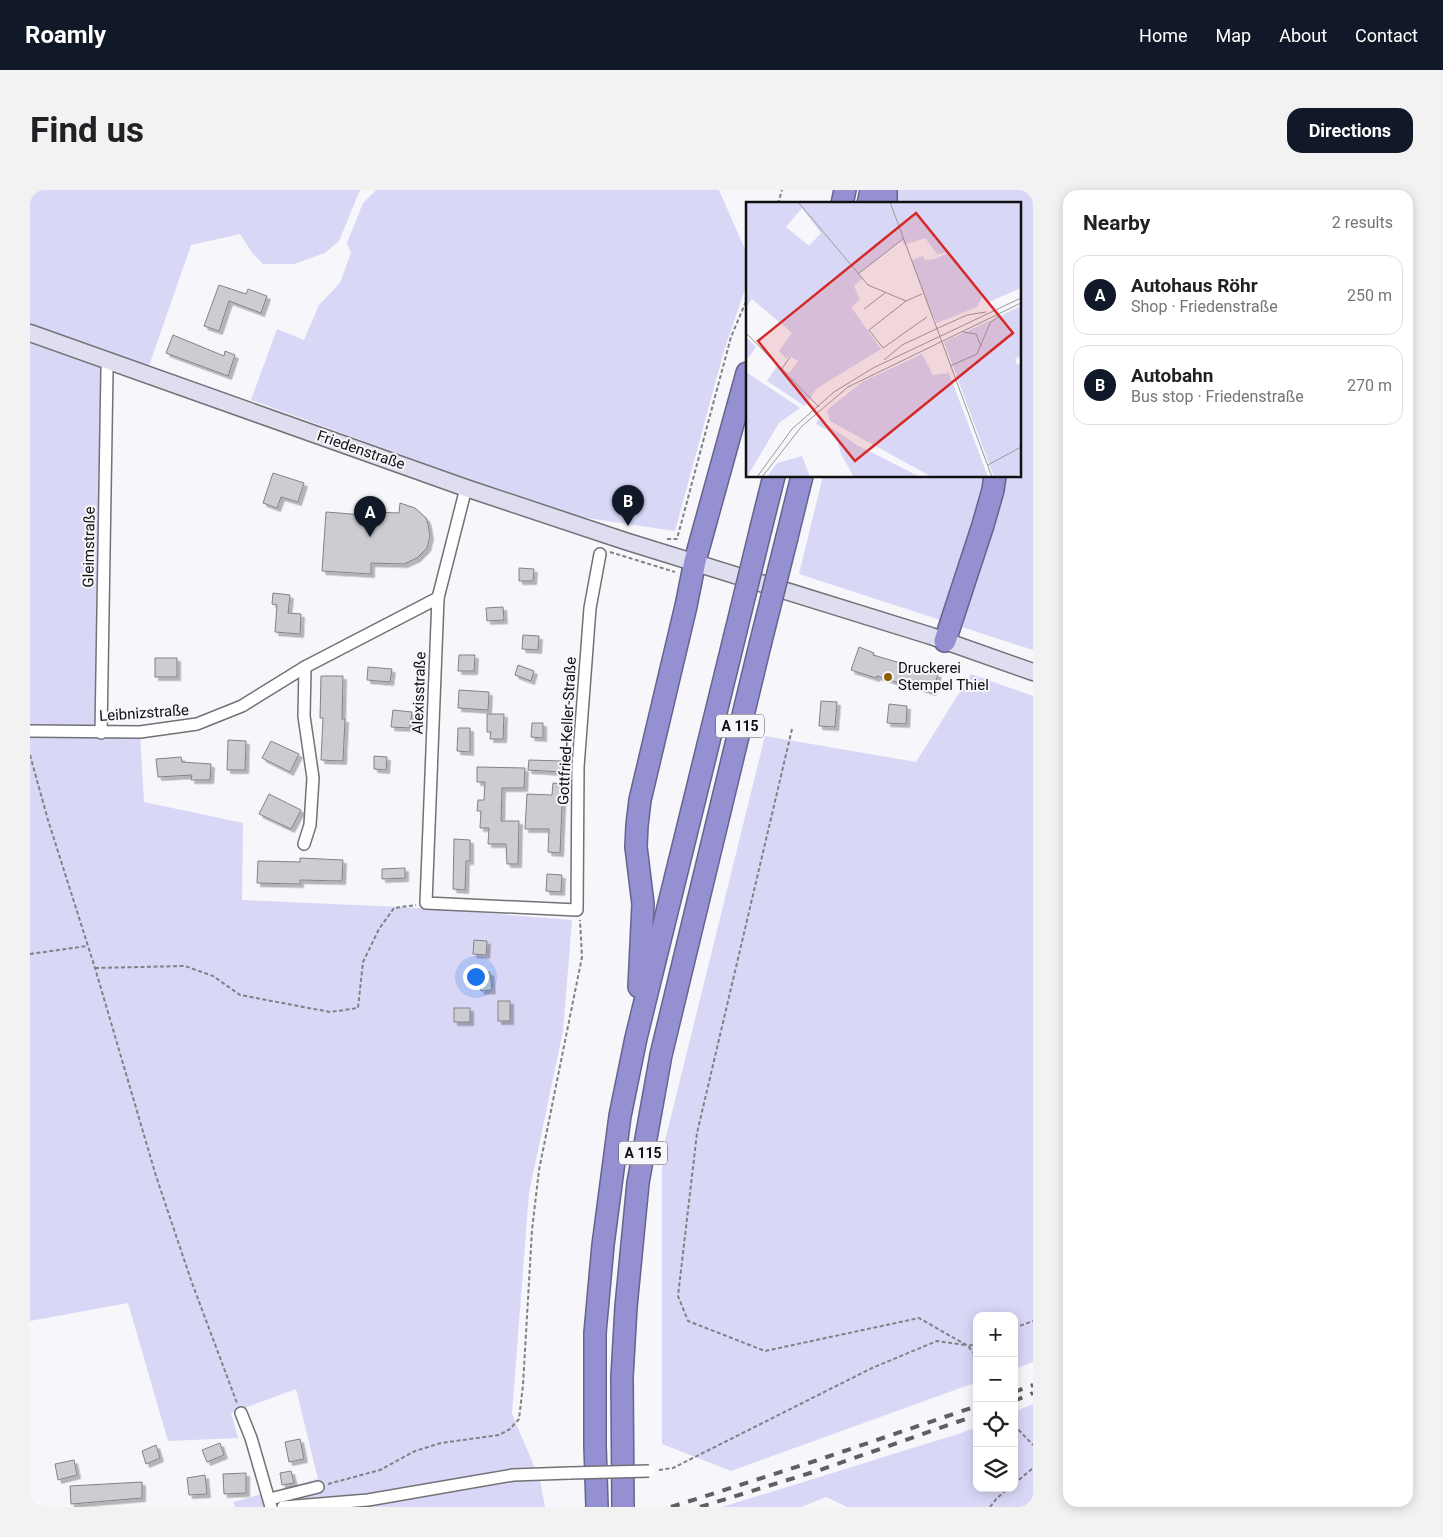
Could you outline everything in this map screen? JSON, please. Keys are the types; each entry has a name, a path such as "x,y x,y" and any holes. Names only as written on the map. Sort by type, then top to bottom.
{"highway":[{"path":"636,1038 643,904 636,847 640,800 695,562 746,377"},
{"name":"A 115","path":"597,1507 595,1334 610,1182 620,1116 636,1038 774,478"},
{"name":"A 115","path":"623,1507 622,1378 629,1263 639,1174 648,1121 669,1018 802,478"},
{"path":"945,641 982,525 995,478"}],"main road":[{"name":"Friedenstraße","path":"30,332 466,488 624,541 945,641 1033,672"}],"street":[{"name":"Gleimstraße","path":"101,733 106,380 108,361"},
{"name":"Alexisstraße","path":"426,903 438,598 466,488"},
{"name":"Gottfried-Keller-Straße","path":"577,910 578,767 590,608 600,554"},
{"name":"Leibnizstraße","path":"30,731 140,732 197,724 242,706 305,666 438,598"},
{"path":"304,844 310,825 313,786 304,716 305,666"},
{"path":"426,903 577,910"},
{"path":"241,1413 251,1438 270,1503 318,1486"},
{"path":"283,1507 368,1500 513,1475 649,1471"}],"path":[{"path":"666,539 677,539 731,337 746,301"},
{"path":"792,729 697,1133 678,1296 688,1322 765,1351 918,1318 968,1346 973,1352"},
{"path":"30,755 156,1176 192,1283 241,1413"},
{"path":"95,968 184,966 213,976 240,995 330,1012 358,1008 363,962 379,929 394,908 426,903"},
{"path":"318,1486 380,1470 415,1451 441,1443 499,1435 510,1429 519,1419 524,1386 532,1230 539,1170 582,957 582,924 577,910"},
{"path":"30,954 87,946"},
{"path":"1018,1327 1033,1321"},
{"path":"649,1471 673,1468 872,1368 937,1341 968,1346 973,1344"},
{"path":"1018,1429 1033,1445"},
{"path":"1018,1481 1033,1468"},
{"path":"990,1507 1004,1492"}],"shaded area":[{"path":"30,190 360,190 339,241 325,253 294,264 263,264 253,254 240,234 191,245 143,383 107,370 101,732 140,732 144,802 243,823 242,900 421,908 572,920 563,1031 529,1193 512,1414 540,1480 545,1507 235,1507 233,1502 318,1479 296,1389 231,1413 238,1438 168,1441 128,1303 30,1321"},
{"path":"376,190 719,190 746,252 746,286 724,351 675,531 567,515 251,400 277,329 304,340 319,305 340,283 351,253 347,243 363,203"},
{"path":"894,190 1033,190 1033,650 799,574 823,478 1021,478 1021,202 891,202"},
{"path":"971,674 1033,696 1033,1362 1018,1368 1018,1312 973,1312 973,1383 731,1471 662,1444 662,1153 765,736 916,762"},
{"path":"1033,1404 1033,1507 847,1507 826,1497 801,1507 722,1507 973,1428 973,1492 1018,1492 1018,1410"}],"building":[{"path":"219,285 246,294 248,289 267,296 261,313 229,301 219,331 204,326"},
{"path":"173,335 224,356 225,351 235,355 228,376 166,353"},
{"path":"273,473 304,483 298,502 281,497 277,508 263,503"},
{"path":"365,501 374,502 374,512 399,513 400,503 415,508 426,518 428,524 430,536 427,548 417,558 404,564 371,563 371,574 322,571 326,512 364,515"},
{"path":"519,568 534,569 533,581 519,581"},
{"path":"273,593 290,595 288,613 301,614 300,634 275,632 277,605 272,604"},
{"path":"503,607 504,620 487,621 486,608"},
{"path":"523,635 539,636 538,650 522,649"},
{"path":"859,647 874,653 873,655 938,674 932,692 899,681 899,683 877,676 876,678 851,670"},
{"path":"459,655 475,655 474,671 458,671"},
{"path":"155,658 177,658 177,677 155,677"},
{"path":"518,665 534,671 531,681 515,675"},
{"path":"368,667 392,669 390,682 367,680"},
{"path":"321,676 343,676 342,719 345,719 343,761 321,760 323,718 320,718"},
{"path":"459,690 489,692 488,710 458,708"},
{"path":"821,701 837,702 835,727 819,726"},
{"path":"889,704 907,706 906,724 887,723"},
{"path":"393,710 412,712 410,728 391,727"},
{"path":"487,714 504,714 503,739 490,739 491,732 487,732"},
{"path":"532,723 543,723 543,738 531,737"},
{"path":"458,728 470,728 470,752 457,751"},
{"path":"228,740 246,741 245,770 227,770"},
{"path":"271,741 299,754 290,772 262,758"},
{"path":"374,756 387,757 386,770 374,769"},
{"path":"181,757 182,762 211,764 210,780 191,780 192,775 158,777 156,759"},
{"path":"529,760 562,761 561,772 528,770"},
{"path":"477,767 525,768 524,788 502,788 501,821 519,821 518,864 507,864 506,844 488,844 489,828 480,828 481,811 477,811 478,800 484,800 485,782 477,782"},
{"path":"553,783 563,784 560,853 548,852 549,829 525,829 527,794 552,795"},
{"path":"269,794 301,810 291,829 259,814"},
{"path":"454,839 470,840 470,861 466,861 465,890 453,889"},
{"path":"300,858 343,860 342,881 300,880 300,884 257,883 258,861 300,862"},
{"path":"405,868 405,878 382,879 382,869"},
{"path":"547,874 562,875 561,892 546,891"},
{"path":"474,940 487,941 486,955 473,954"},
{"path":"490,972 492,990 481,991 480,986 478,986 477,973"},
{"path":"498,1001 510,1001 510,1021 498,1021"},
{"path":"454,1008 470,1008 470,1022 454,1022"},
{"path":"300,1439 304,1459 289,1462 285,1442"},
{"path":"220,1443 224,1455 207,1462 202,1450"},
{"path":"156,1445 160,1458 146,1464 142,1451"},
{"path":"74,1460 77,1475 58,1480 55,1464"},
{"path":"291,1471 294,1483 282,1485 280,1473"},
{"path":"246,1473 246,1493 224,1494 223,1474"},
{"path":"205,1475 207,1494 189,1495 187,1478"},
{"path":"142,1482 142,1498 71,1504 70,1486"}],"railway":[{"path":"1018,1391 1033,1385"},
{"path":"1018,1399 1033,1393"},
{"path":"671,1507 973,1407"},
{"path":"700,1507 820,1470 973,1416"}],"place":[{"name":"Autobahn","path":"628,526"},
{"name":"Autohaus Röhr","path":"370,537"},
{"name":"Druckerei Stempel Thiel","path":"888,677"}]}
